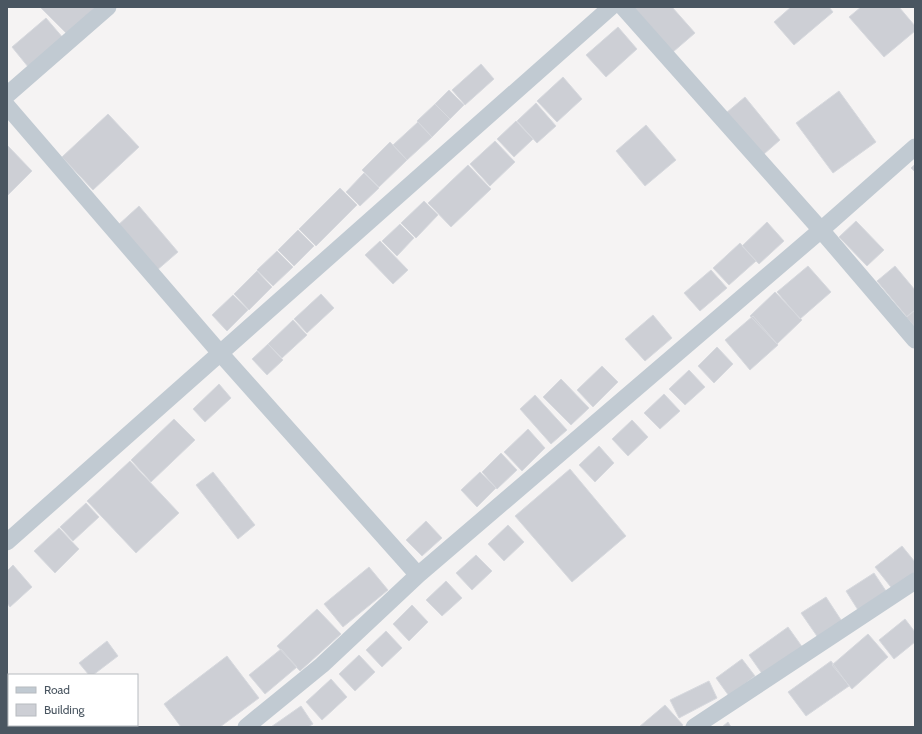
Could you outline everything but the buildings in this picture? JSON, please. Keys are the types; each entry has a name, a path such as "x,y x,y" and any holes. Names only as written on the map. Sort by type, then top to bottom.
{"street":[{"path":"7,95 108,7"},
{"path":"7,542 611,7"},
{"path":"623,7 821,230 915,340"},
{"path":"7,106 220,353 418,575"},
{"path":"246,727 322,665 418,575 821,230 915,147"},
{"path":"694,727 915,581"}]}
